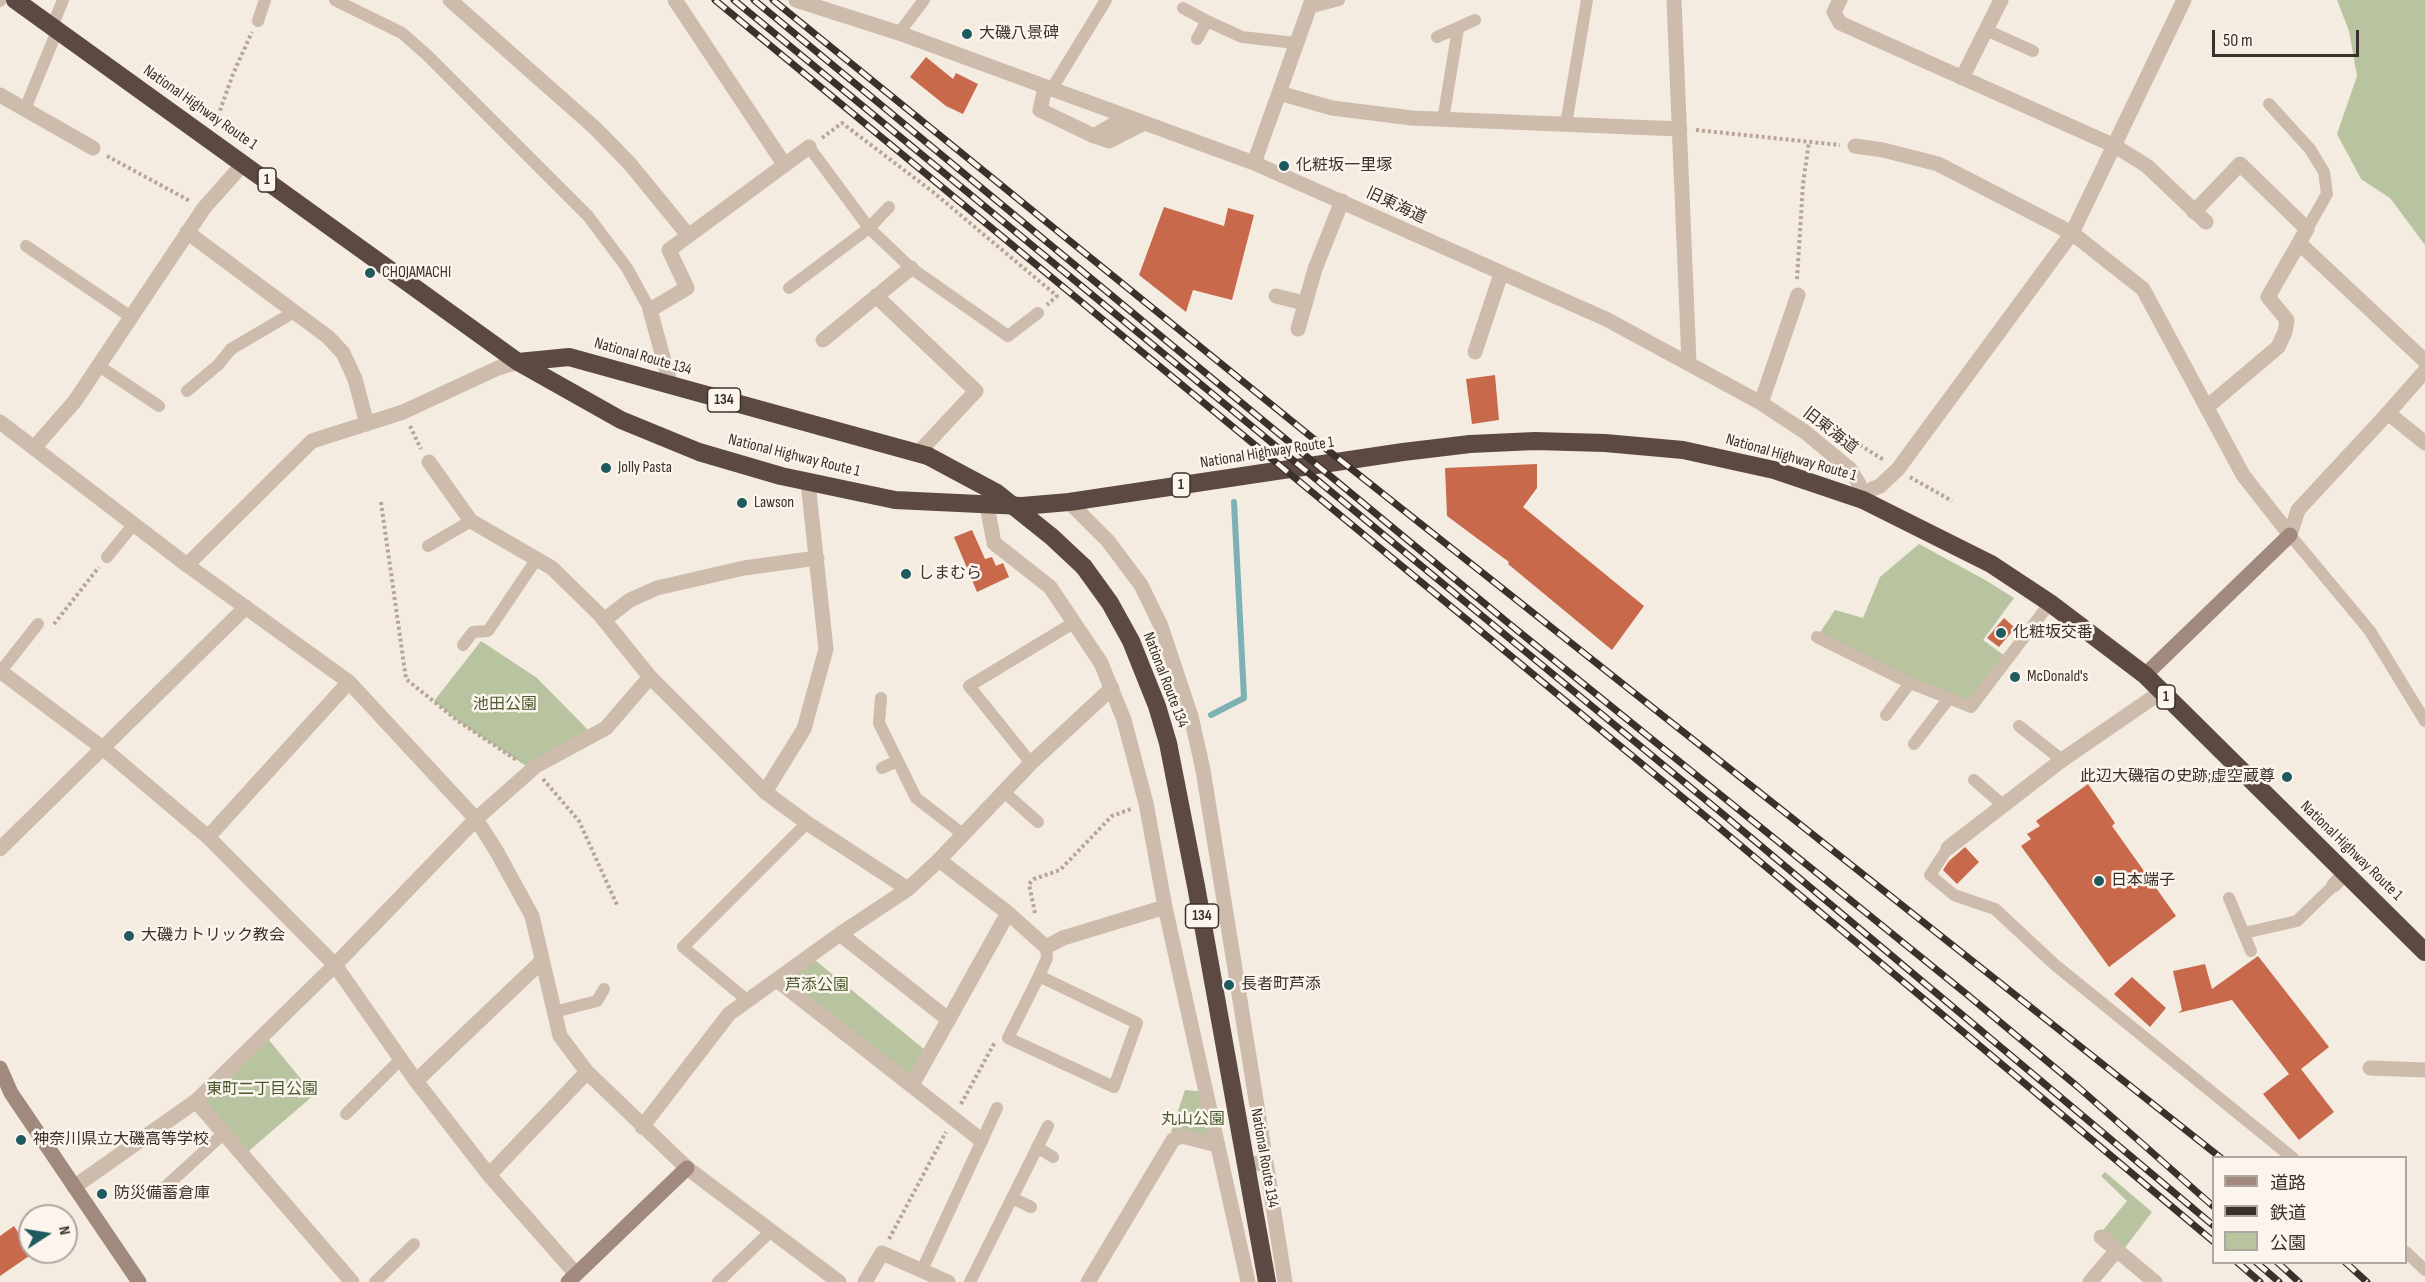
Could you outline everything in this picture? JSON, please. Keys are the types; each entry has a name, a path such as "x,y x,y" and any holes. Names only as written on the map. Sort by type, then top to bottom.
{"highway":[{"name":"National Highway Route 1","path":"15,0 518,362 621,420 699,452 808,483 895,500 1022,506 1069,502 1403,452 1470,444 1535,441 1605,443 1683,450 1774,470 1863,500 1991,564 2050,603 2145,675 2339,879 2425,951"},
{"name":"National Route 134","path":"518,362 569,357 923,455 997,493 1052,537 1084,567 1110,603 1131,641 1157,706 1168,743 1197,886 1266,1282"}],"street":[{"path":"450,0 595,128 630,164 688,235"},
{"path":"675,0 784,164"},
{"name":"旧東海道","path":"797,0 899,33 1254,163 1606,319 1761,403 1805,432 1850,469 1859,484 1863,500"},
{"path":"1674,0 1689,363"},
{"path":"1840,0 1834,12 1840,23 2115,146 2147,166 2206,222"},
{"path":"1962,78 2001,0"},
{"path":"1863,500 1872,489 1880,486 1898,469 2072,233 2184,0"},
{"path":"1254,163 1310,4"},
{"path":"1048,88 1040,110 1094,136 1109,141 1144,123"},
{"path":"1279,93 1332,108 1412,118 1680,129"},
{"path":"0,95 93,148"},
{"path":"1094,136 1126,117"},
{"path":"1855,146 1883,150 1938,164 2072,233 2144,289 2243,475 2290,535"},
{"path":"671,386 650,310 687,288 669,250 809,147"},
{"path":"34,448 75,400 204,208 243,163"},
{"path":"2194,212 2240,164 2303,236 2425,361"},
{"path":"1298,329 1304,303 1342,201"},
{"path":"187,232 327,337 343,353 356,379 367,424"},
{"path":"2206,407 2278,347 2285,332 2287,320 2268,297 2303,236"},
{"path":"823,340 911,268"},
{"path":"1475,352 1501,274"},
{"path":"1761,403 1798,295"},
{"path":"876,296 976,392 923,455"},
{"path":"1276,296 1304,303"},
{"path":"187,565 312,441 403,412 498,368 518,362"},
{"path":"2145,675 2290,535 2298,510 2425,372"},
{"path":"2388,413 2425,443"},
{"path":"0,422 133,525 348,682 476,819 497,852 532,916 560,1036 587,1072 687,1168 839,1282"},
{"path":"429,462 471,521 552,568 604,620 650,677 765,792 807,823 908,889"},
{"path":"765,792 804,729 826,649 808,483"},
{"path":"1069,502 1108,541 1141,585 1161,626 1191,716 1205,781 1285,1282"},
{"path":"987,506 994,543 1050,587 1101,663 1124,720 1146,803 1165,907 1248,1282"},
{"path":"604,620 630,600 657,588 744,568 817,558"},
{"path":"0,849 246,608"},
{"path":"0,671 104,749 208,837 335,964 416,1081 572,1278 687,1168"},
{"path":"74,1187 196,1101 335,964 476,819 532,770 606,728 650,677"},
{"path":"208,837 348,682"},
{"path":"642,1127 729,1014 840,934 908,889 964,835 1031,764 1112,688"},
{"path":"1948,848 2062,760 2161,692"},
{"path":"939,860 1044,943 1165,907"},
{"path":"912,1085 1008,913"},
{"path":"840,934 949,1020"},
{"path":"416,1081 542,961"},
{"path":"777,980 981,1140"},
{"path":"0,1068 11,1093 138,1282"},
{"path":"2370,1068 2425,1071"},
{"path":"489,1175 587,1072"},
{"path":"196,1101 348,1281"},
{"path":"1088,1282 1173,1140 1182,1136 1217,1145"},
{"path":"1246,1165 1266,1162"},
{"path":"2102,1237 2155,1282"},
{"path":"2090,1282 2117,1250"},
{"path":"865,1282 882,1253 948,1282"}],"lane":[{"path":"25,109 63,0"},
{"path":"258,21 265,0"},
{"path":"335,0 402,33 427,55 588,216 627,268 650,310"},
{"path":"899,33 924,0"},
{"path":"1048,88 1106,0"},
{"path":"1310,4 1339,0"},
{"path":"1566,124 1587,0"},
{"path":"1183,8 1242,37 1295,43"},
{"path":"1437,37 1475,20"},
{"path":"1197,39 1207,21"},
{"path":"1443,120 1458,29"},
{"path":"1986,30 2033,51"},
{"path":"2269,104 2310,149 2324,172 2327,194 2303,236"},
{"path":"809,147 868,228 911,268 1008,336 1038,313"},
{"path":"789,288 868,228 889,207"},
{"path":"26,246 131,317"},
{"path":"187,391 218,365 231,349 294,312"},
{"path":"99,366 159,406"},
{"path":"428,546 471,521"},
{"path":"107,557 133,525"},
{"path":"2290,535 2370,631 2425,722"},
{"path":"463,645 473,632 488,631 536,560"},
{"path":"1817,637 1910,683 1971,707 2050,603"},
{"path":"1031,764 969,686 1075,622"},
{"path":"0,671 38,624"},
{"path":"1886,715 1910,683"},
{"path":"881,698 879,723 916,798 964,835"},
{"path":"1914,744 1949,698"},
{"path":"2019,726 2062,760"},
{"path":"882,768 897,761"},
{"path":"1974,780 2003,805"},
{"path":"1004,792 1038,822"},
{"path":"747,1000 683,947 807,823"},
{"path":"1948,848 1930,875 1954,895 1995,909 2054,964 2291,1156"},
{"path":"2244,933 2297,921 2339,879"},
{"path":"2229,898 2252,951"},
{"path":"1039,976 1137,1023 1114,1087 1008,1038 1047,958 1044,943"},
{"path":"554,1012 597,1001 604,989"},
{"path":"346,1114 401,1059"},
{"path":"922,1270 997,1108"},
{"path":"970,1282 1048,1126"},
{"path":"162,1190 224,1133"},
{"path":"1037,1148 1053,1157"},
{"path":"1012,1198 1031,1207"},
{"path":"718,1282 771,1231"},
{"path":"375,1282 414,1244"},
{"path":"2407,1253 2425,1270"}],"path":[{"path":"215,125 233,74 258,21"},
{"path":"809,147 842,123 933,192 1057,296 1038,313"},
{"path":"1680,129 1855,146"},
{"path":"1798,295 1802,196 1809,142"},
{"path":"93,148 204,208"},
{"path":"403,412 429,462"},
{"path":"1817,419 1888,463"},
{"path":"1910,476 1952,501"},
{"path":"381,502 406,679 458,721 532,770 547,783 579,821 618,907"},
{"path":"38,624 53,625 107,557"},
{"path":"1044,943 1029,884 1034,879 1060,870 1068,864 1112,816 1146,803"},
{"path":"882,1253 954,1118"}],"green space":[{"path":"2337,0 2425,0 2425,245 2390,198 2361,179 2337,134 2357,76 2349,31"},
{"path":"1919,544 2014,598 1983,640 2008,658 1971,707 1817,637 1835,610 1863,618 1880,577"},
{"name":"池田公園","path":"481,641 537,678 593,735 532,770 458,721 434,701"},
{"name":"芦添公園","path":"810,956 930,1054 912,1085 777,980"},
{"name":"東町二丁目公園","path":"264,1034 314,1095 243,1156 196,1101"},
{"name":"丸山公園","path":"1185,1090 1206,1092 1217,1145 1171,1132"},
{"path":"2105,1172 2152,1212 2121,1253 2099,1235 2127,1201 2101,1176"}],"building":[{"path":"926,57 953,79 956,73 978,84 963,114 946,106 910,77"},
{"path":"1164,207 1224,226 1228,208 1254,215 1232,300 1193,290 1186,312 1139,275"},
{"path":"1495,375 1499,420 1472,424 1466,379"},
{"path":"1537,464 1537,488 1523,507 1644,606 1612,650 1508,564 1509,562 1447,516 1445,468"},
{"path":"972,530 985,559 992,557 996,566 1003,563 1009,577 977,592 954,537"},
{"name":"化粧坂交番","path":"2004,618 2015,628 1999,647 1987,638"},
{"name":"日本端子","path":"2088,784 2115,823 2112,826 2176,916 2109,967 2021,846 2031,839 2027,834 2040,826 2036,821"},
{"path":"1965,847 1979,862 1957,884 1943,870 1949,861"},
{"path":"2258,956 2329,1047 2301,1069 2334,1112 2299,1140 2263,1094 2289,1074 2232,1000 2178,1013 2182,1010 2173,971 2205,964 2212,989"},
{"path":"2132,977 2166,1008 2150,1027 2114,994"},
{"path":"14,1226 18,1232 18,1264 0,1276 0,1236"}],"waterway":[{"path":"1211,715 1244,698 1234,502"}],"railway":[{"path":"715,0 1716,825 2212,1240"},
{"path":"734,0 1724,815 2212,1224"},
{"path":"754,0 1507,622 1964,992 2078,1087 2212,1205"},
{"path":"773,0 1320,444 2218,1156"},
{"path":"2239,1264 2260,1282"},
{"path":"2258,1264 2279,1282"},
{"path":"2279,1264 2299,1282"},
{"path":"2347,1264 2367,1282"}],"place":[{"name":"大磯八景碑","path":"967,34"},
{"name":"化粧坂一里塚","path":"1284,166"},
{"name":"CHOJAMACHI","path":"370,273"},
{"name":"Jolly Pasta","path":"606,468"},
{"name":"Lawson","path":"742,503"},
{"name":"しまむら","path":"906,574"},
{"name":"化粧坂交番","path":"2001,633"},
{"name":"McDonald's","path":"2015,677"},
{"name":"此辺大磯宿の史跡;虚空蔵尊","path":"2287,777"},
{"name":"日本端子","path":"2099,881"},
{"name":"大磯カトリック教会","path":"129,936"},
{"name":"長者町芦添","path":"1229,985"},
{"name":"神奈川県立大磯高等学校","path":"21,1140"},
{"name":"防災備蓄倉庫","path":"102,1194"}]}
